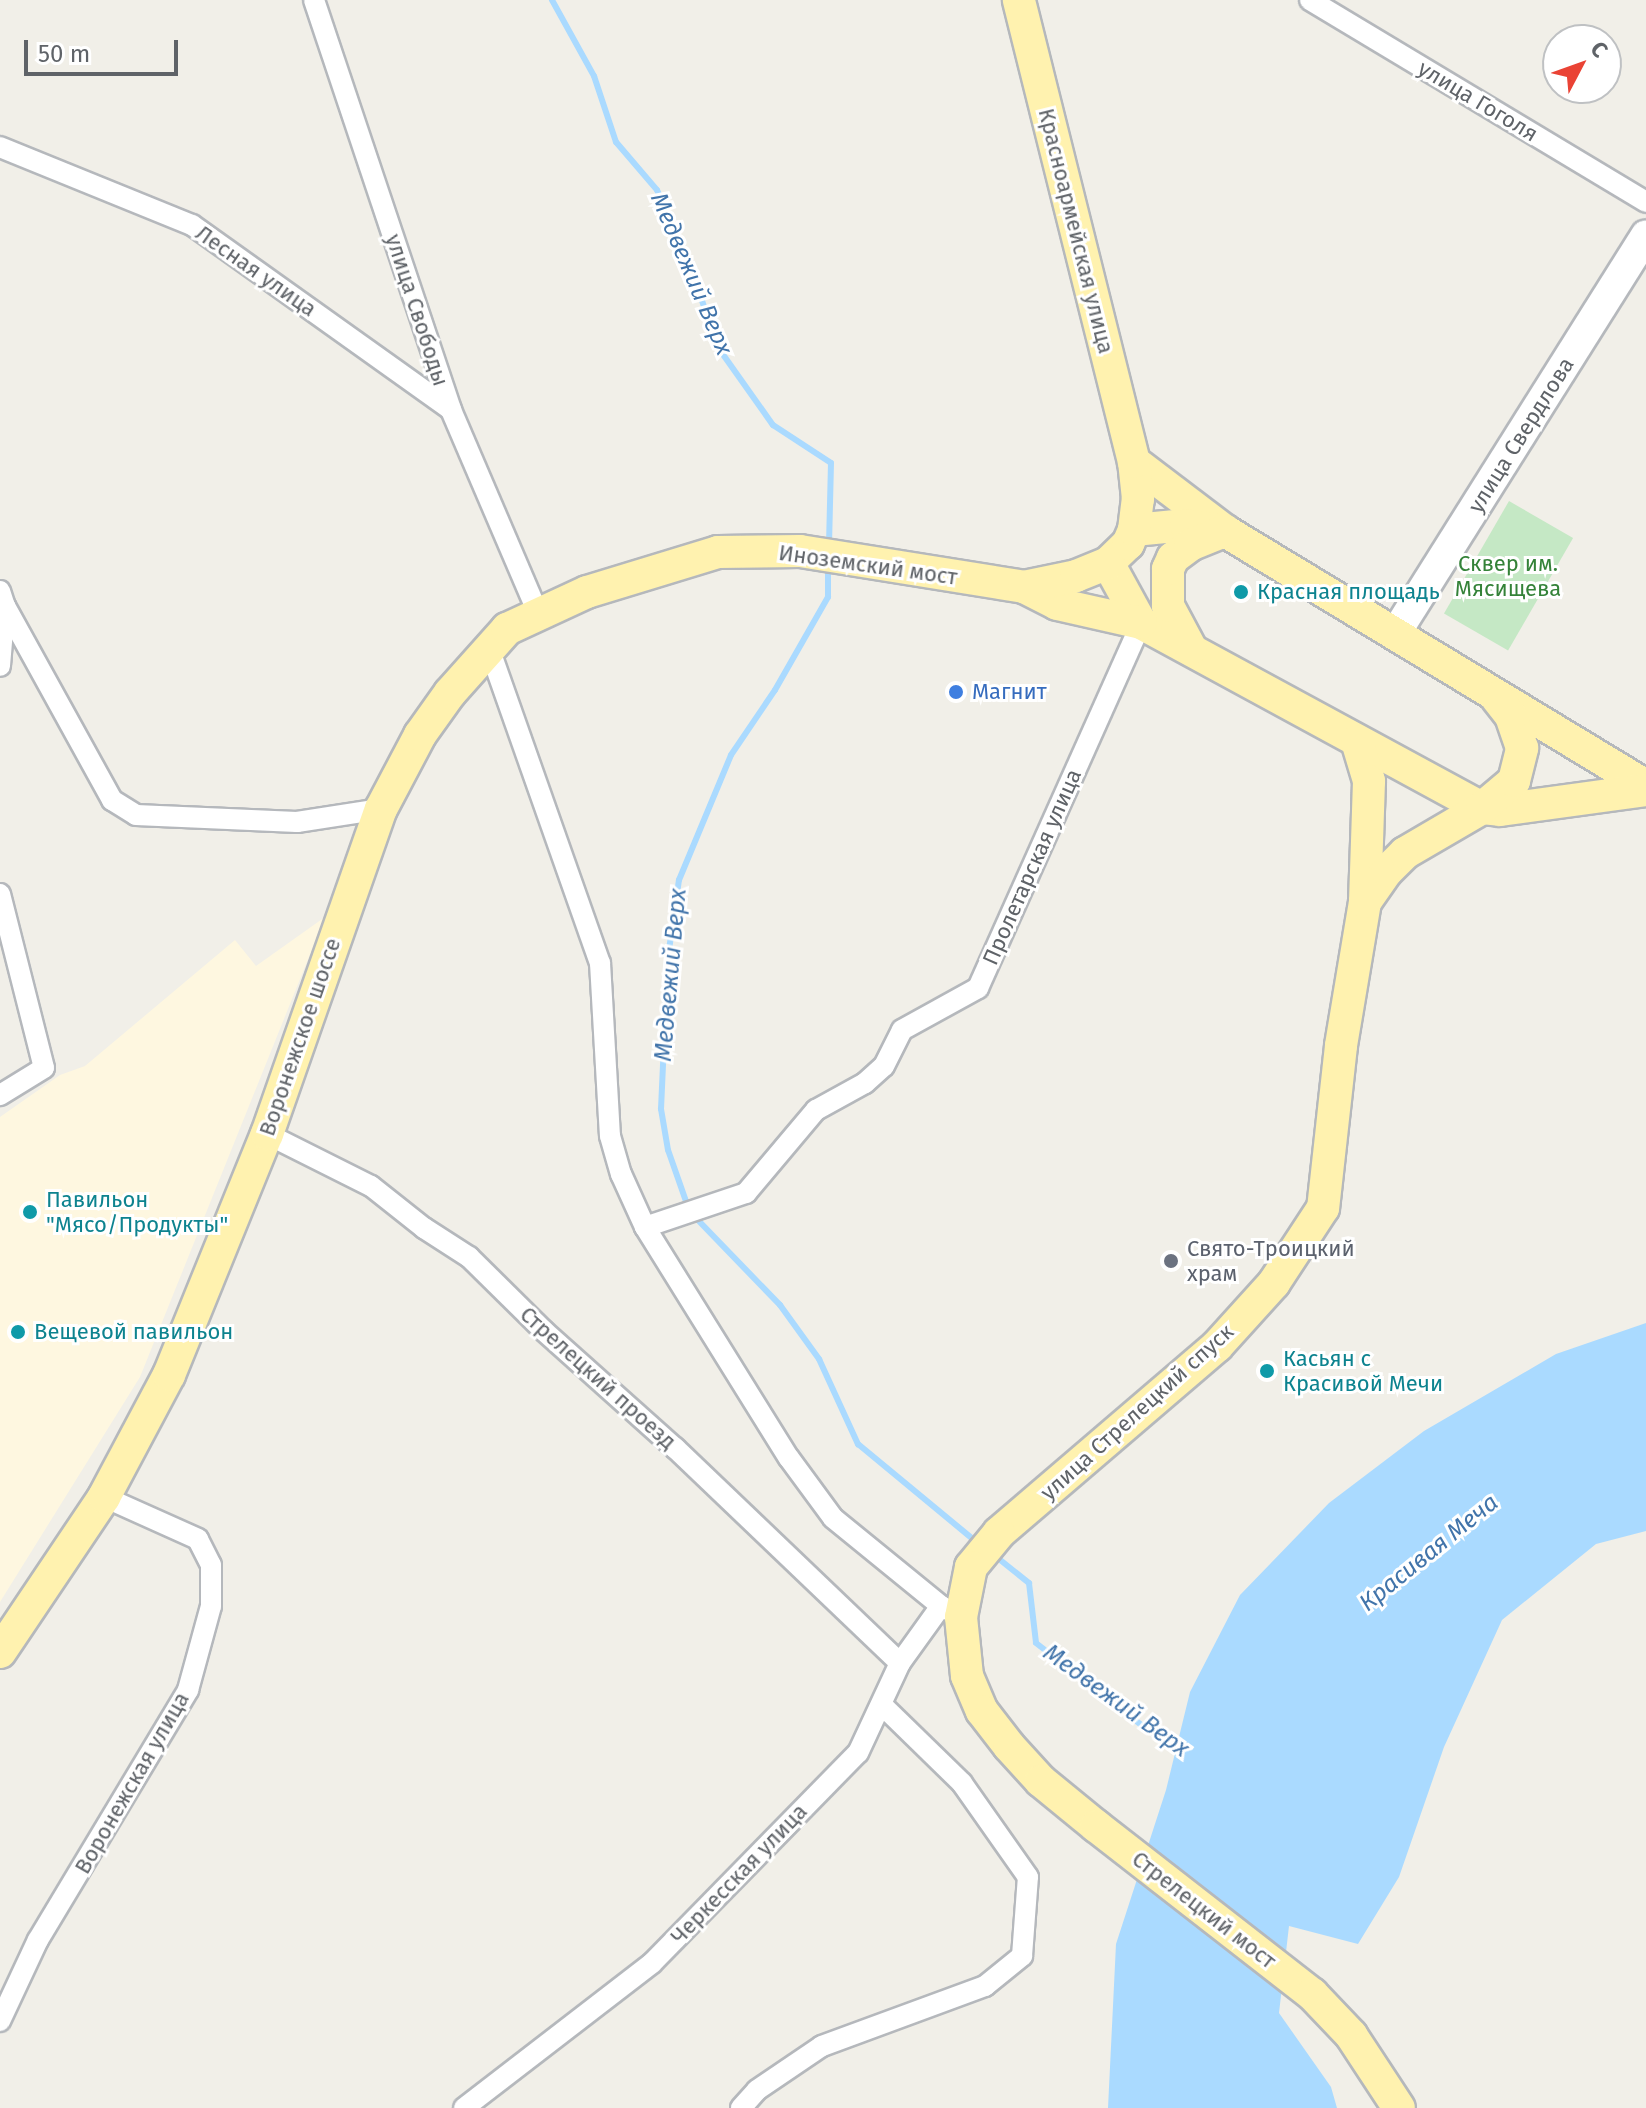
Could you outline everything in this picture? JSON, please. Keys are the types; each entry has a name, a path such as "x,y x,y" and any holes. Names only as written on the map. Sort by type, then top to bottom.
{"main road":[{"name":"Красноармейская улица","path":"1019,0 1134,462"},
{"name":"улица Свердлова","path":"1395,634 1646,236"},
{"path":"1021,587 1076,576 1120,555 1134,530 1138,499 1134,462"},
{"path":"1134,462 1225,531 1646,788"},
{"path":"1134,530 1186,525 1225,531"},
{"path":"1191,649 1168,606 1168,569 1173,558 1190,545 1225,531"},
{"name":"Иноземский мост","path":"718,552 800,551 1021,587"},
{"name":"Воронежское шоссе","path":"0,1652 104,1497 169,1375 267,1134 381,809 420,735 450,693 507,629 587,592 718,552"},
{"path":"1108,563 1141,623"},
{"path":"1021,587 1057,604 1141,623 1482,808 1500,810 1646,788"},
{"path":"1482,808 1514,781 1522,748 1511,716 1492,692"},
{"name":"улица Стрелецкий спуск","path":"1096,1826 1041,1781 982,1711 967,1676 951,1611 971,1567 999,1533 1217,1346 1274,1283 1323,1208 1341,1046 1365,902 1369,781 1357,741"},
{"name":"улица Стрелецкий спуск","path":"1365,902 1387,871 1405,853 1482,808"},
{"name":"Стрелецкий мост","path":"1096,1826 1312,1994 1351,2035 1399,2108"}],"street":[{"name":"улица Свободы","path":"314,0 451,410 538,613"},
{"name":"улица Гоголя","path":"1310,0 1646,202"},
{"name":"Лесная улица","path":"0,147 192,225 451,410"},
{"path":"0,666 2,599"},
{"path":"2,599 112,800 136,815 297,822 381,809"},
{"name":"Пролетарская улица","path":"645,1227 746,1193 816,1110 865,1083 884,1066 902,1030 978,988 1141,623"},
{"path":"489,648 600,963 610,1136 621,1174 645,1227 789,1458 833,1518 951,1611"},
{"path":"0,894 44,1068 0,1095"},
{"name":"Стрелецкий проезд","path":"267,1134 371,1186 424,1228 469,1257 544,1331 675,1448 900,1663"},
{"name":"Воронежская улица","path":"0,2021 38,1940 188,1690 211,1606 211,1565 198,1539 104,1497"},
{"name":"Черкесская улица","path":"464,2108 652,1963 858,1753 900,1663 951,1611"},
{"path":"741,2108 757,2090 822,2046 985,1986 1022,1956 1028,1877 962,1783 882,1705"}],"shaded area":[{"path":"325,917 140,1377 0,1602 0,1117 60,1075 85,1066 235,940 256,966"}],"green space":[{"name":"Сквер им. Мясищева","path":"1509,501 1573,538 1508,651 1444,614"}],"water":[{"name":"Красивая Меча","path":"1646,1323 1646,1531 1596,1544 1502,1620 1444,1747 1399,1877 1358,1944 1289,1926 1279,2013 1331,2087 1337,2108 1108,2108 1116,1944 1166,1790 1190,1692 1240,1595 1329,1503 1424,1431 1556,1354"}],"waterway":[{"name":"Медвежий Верх","path":"552,0 594,76 616,142 657,190 689,261 717,346 773,425 831,463 829,546"},
{"name":"Медвежий Верх","path":"688,1207 668,1150 661,1109 668,957 679,880 731,755 775,690 828,597 828,565"},
{"name":"Медвежий Верх","path":"694,1216 780,1305 819,1359 858,1444 979,1544"},
{"name":"Медвежий Верх","path":"994,1555 1029,1583 1036,1643 1144,1727 1180,1750"}],"place":[{"name":"Красная площадь","path":"1241,592"},
{"name":"Магнит","path":"956,692"},
{"name":"Павильон \"Мясо/Продукты\"","path":"30,1212"},
{"name":"Свято-Троицкий храм","path":"1171,1261"},
{"name":"Вещевой павильон","path":"18,1332"},
{"name":"Касьян с Красивой Мечи","path":"1267,1371"}]}
